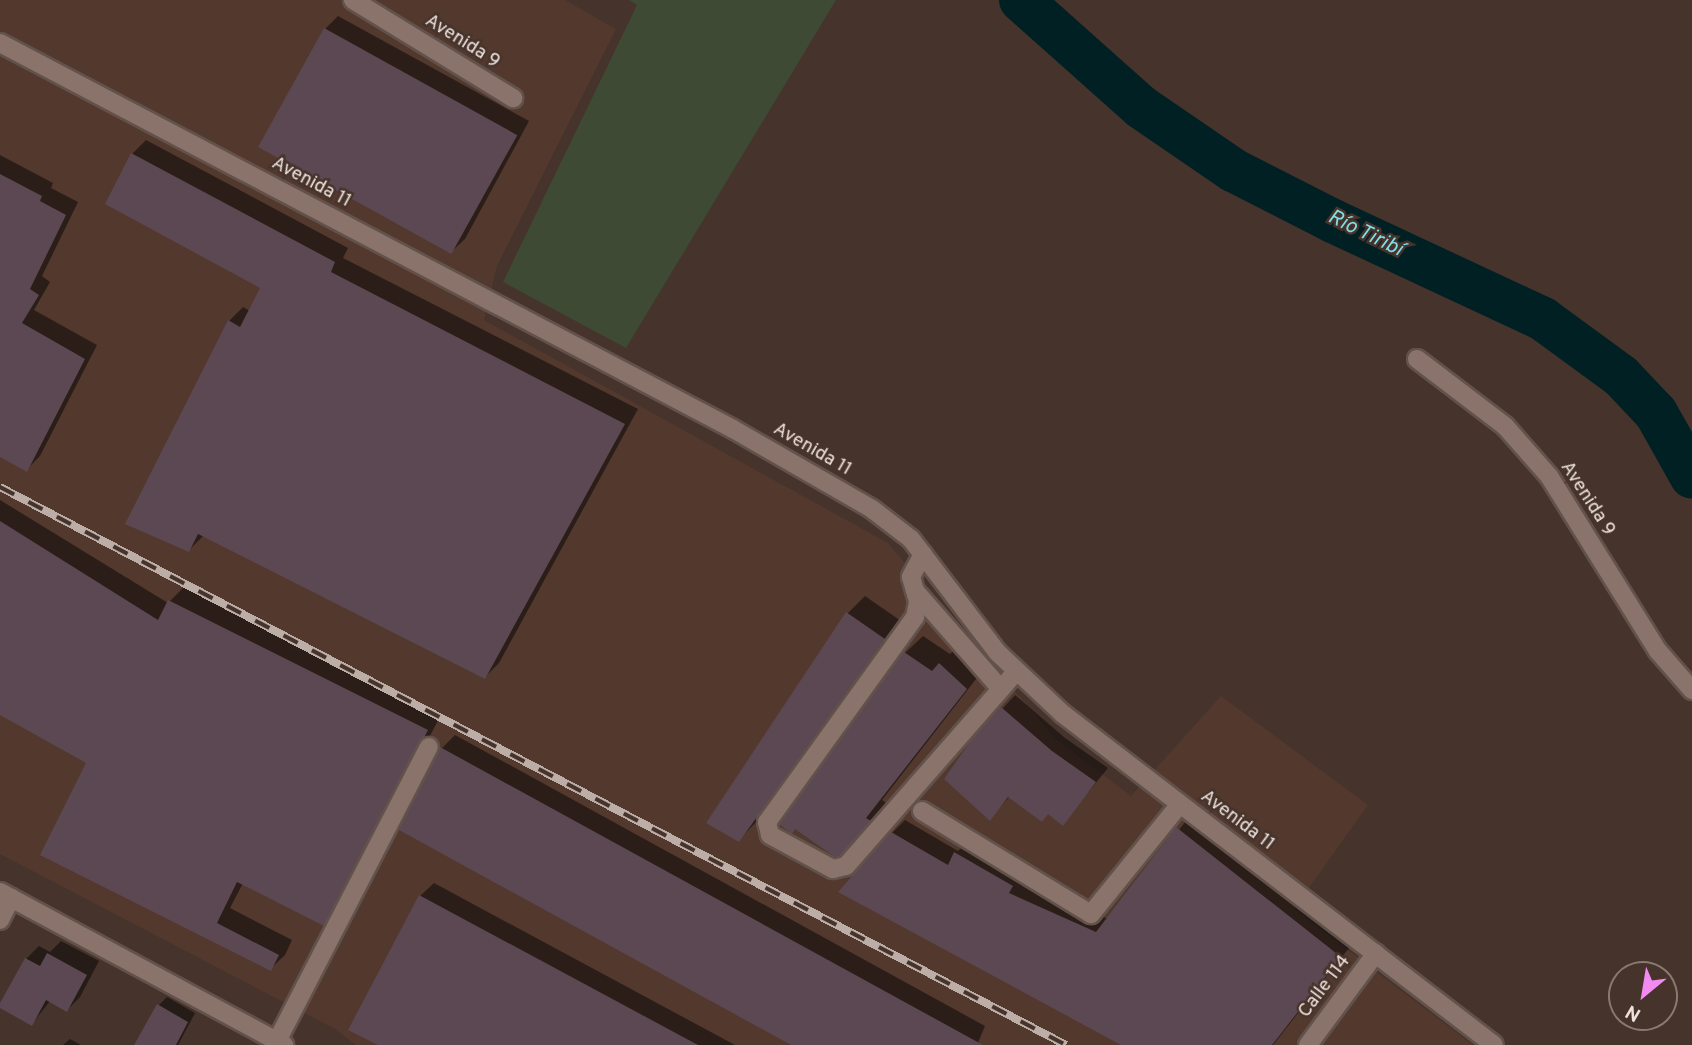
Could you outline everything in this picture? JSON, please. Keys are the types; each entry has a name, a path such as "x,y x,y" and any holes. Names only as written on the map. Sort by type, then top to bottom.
{"street":[{"name":"Avenida 9","path":"353,0 513,98"},
{"name":"Avenida 11","path":"0,43 733,429 872,509 911,539 965,612 1016,672 1063,714 1494,1045"},
{"name":"Avenida 9","path":"1417,359 1505,426 1549,476 1658,651 1692,690"},
{"path":"923,554 911,577 916,592 915,617 768,822 770,835 826,866 841,869 846,866 1016,672"},
{"path":"916,592 1001,689"},
{"path":"0,920 6,895 281,1043 429,747"},
{"path":"922,811 1091,914 1180,804"},
{"name":"Calle 114","path":"1308,1045 1376,953"}],"shaded area":[{"path":"0,0 565,0 616,29 497,266 484,320 888,543 1056,739 1131,796 1221,696 1368,805 1294,909 1473,1045 356,1045 335,1029 0,854"}],"green space":[{"path":"629,0 836,0 626,348 503,282 637,5"}],"building":[{"path":"324,28 517,135 451,254 258,147"},
{"path":"131,153 335,262 331,272 625,424 485,679 198,534 189,552 125,524 228,320 240,327 260,288 105,204"},
{"path":"0,174 42,196 40,201 66,215 30,289 39,295 22,323 85,359 27,472 0,457"},
{"path":"0,521 158,620 168,600 428,730 324,926 237,882 217,923 279,955 271,971 40,855 86,763 0,715"},
{"path":"846,612 885,639 739,842 706,823"},
{"path":"904,652 932,671 939,663 967,689 866,818 871,821 840,856 835,857 795,829 792,834 779,824"},
{"path":"1001,707 1052,751 1096,782 1063,826 1048,814 1042,822 1008,797 990,821 944,779 972,739"},
{"path":"440,747 983,1045 791,1045 399,830"},
{"path":"1176,827 1341,957 1272,1045 1121,1045 838,892 891,832 948,865 954,852 1013,886 1009,893 1096,932"},
{"path":"419,895 698,1045 378,1045 348,1030"},
{"path":"47,953 87,975 67,1012 46,1000 32,1026 0,1008 0,1003 25,958 40,966"},
{"path":"157,1004 188,1022 176,1045 134,1045"}],"waterway":[{"name":"Río Tiribí","path":"1021,0 1141,107 1233,170 1333,221 1543,319 1621,376 1656,413 1692,477"}],"railway":[{"path":"0,487 1066,1045"}]}
